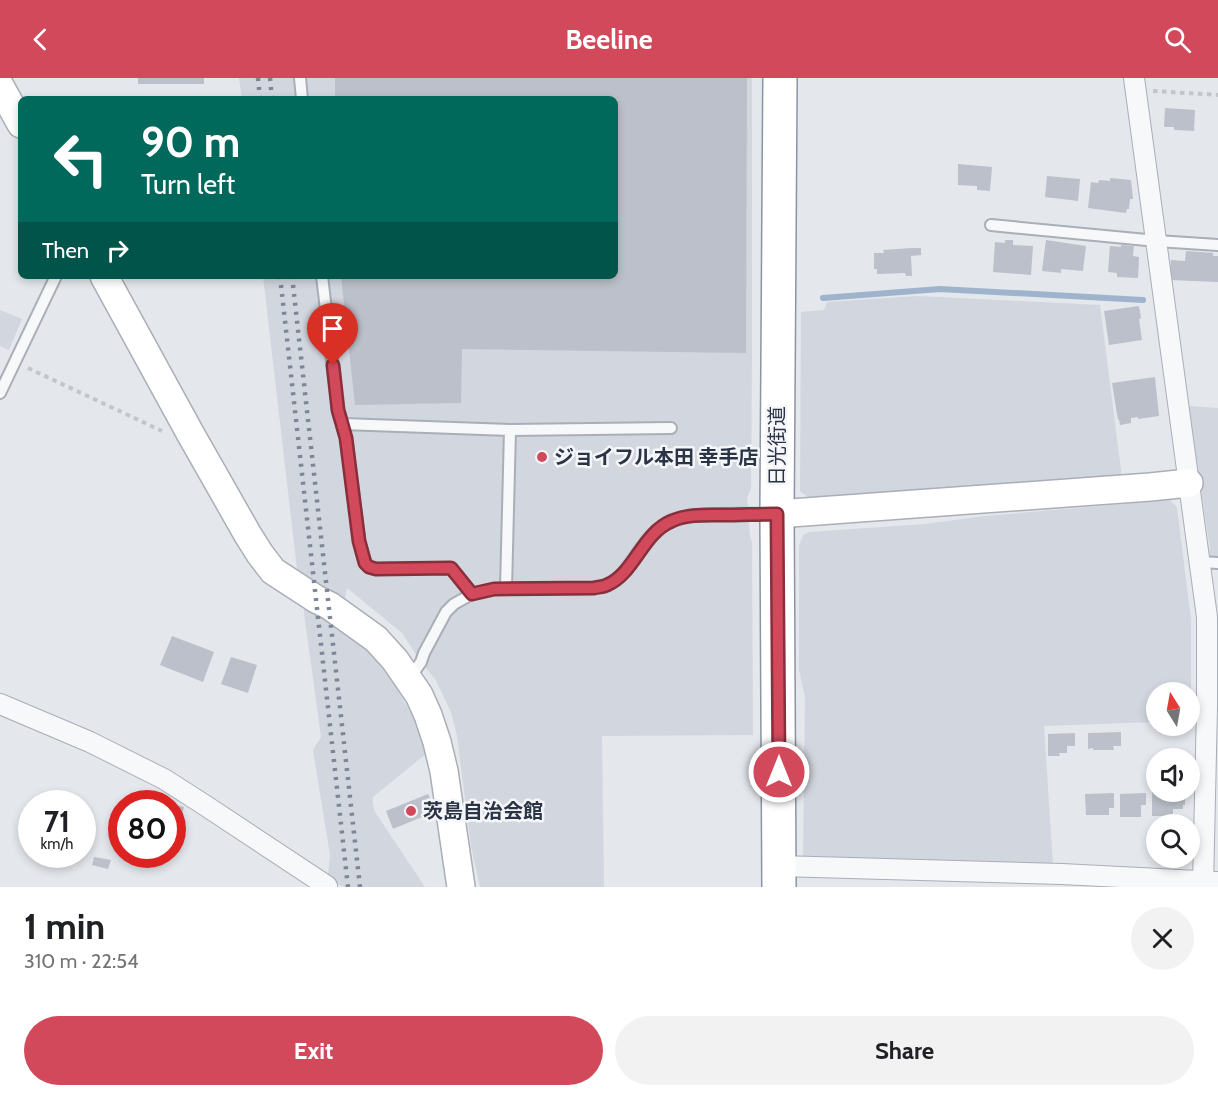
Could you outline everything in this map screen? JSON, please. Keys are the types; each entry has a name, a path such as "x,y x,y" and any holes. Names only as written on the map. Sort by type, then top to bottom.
{"highway":[{"name":"日光街道","path":"779,876 777,514 780,78"}],"street":[{"path":"779,876 1051,874 1208,883 1207,617 1209,562 1189,483 1135,84"},
{"path":"0,86 18,119"},
{"path":"106,279 190,433 260,554 273,571 330,606 376,639 396,660 409,679 429,715 438,742 461,887"},
{"path":"777,514 1150,488 1189,483"},
{"path":"0,704 90,742 164,779 328,887"}],"lane":[{"path":"300,78 302,96"},
{"path":"991,225 1218,245"},
{"path":"0,393 55,279"},
{"path":"322,279 338,410 346,438 359,541 365,563 376,569 451,568 472,594"},
{"path":"343,424 510,430 671,428"},
{"path":"506,589 510,430"},
{"path":"409,679 421,662 446,612 454,604 472,594 494,589 594,588 606,585 628,568 655,532 670,521 686,516 777,514"}],"path":[{"path":"1135,84 1218,94"},
{"path":"14,361 172,436 190,433"}],"shaded area":[{"name":"ジョイフル本田 幸手店","path":"239,78 752,78 751,488 747,498 752,543 753,735 602,736 604,887 480,887 471,846 457,736 451,712 435,679 402,633 347,588 344,604 302,578 297,569 263,279 618,279 618,96 242,96"},
{"name":"ジョイフル本田 幸手店","path":"917,296 1100,305 1122,478 809,498 800,491 801,312 824,310 827,302"},
{"path":"0,310 22,319 9,350 0,346"},
{"path":"1188,406 1218,408 1218,569 1208,569 1210,549"},
{"path":"1170,500 1177,507 1191,620 1191,682 1146,682 1146,722 1044,726 1053,865 803,858 805,698 799,670 799,546 803,535 809,532 925,524 985,516"},
{"path":"304,607 344,629 368,648 391,678 414,719 427,753 373,797 373,805 375,812 425,887 346,887 339,885 328,875 330,855 313,750 321,737"}],"building":[{"path":"138,78 204,78 204,84 138,84"},
{"path":"335,78 747,78 746,353 462,349 461,403 355,405 341,279 618,279 618,96 335,96"},
{"path":"1165,108 1195,110 1194,131 1164,127"},
{"path":"958,164 992,167 990,191 977,190 977,186 958,185"},
{"path":"1047,176 1080,179 1078,201 1045,197"},
{"path":"1110,178 1131,180 1133,199 1130,199 1126,213 1088,208 1091,182 1110,181"},
{"path":"1005,240 1013,240 1013,245 1033,246 1031,275 993,272 995,242 1005,243"},
{"path":"1046,240 1086,246 1083,271 1061,269 1061,273 1042,271"},
{"path":"1121,245 1134,246 1133,256 1139,257 1138,278 1117,277 1117,273 1108,272 1110,246 1121,247"},
{"path":"921,248 921,255 911,256 912,276 906,276 905,273 877,274 877,269 874,269 874,253"},
{"path":"1186,251 1213,253 1213,256 1218,256 1218,282 1170,280 1171,260 1185,261"},
{"path":"1139,306 1142,340 1109,345 1104,311"},
{"path":"1155,377 1159,416 1131,418 1131,423 1120,425 1112,383"},
{"path":"172,636 214,652 203,682 160,665"},
{"path":"231,657 257,665 248,693 221,684"},
{"path":"1121,732 1121,746 1113,746 1114,750 1088,749 1088,733"},
{"path":"1075,733 1075,746 1067,746 1067,753 1059,753 1060,756 1048,756 1048,734"},
{"path":"1114,793 1114,808 1109,808 1109,815 1086,815 1085,794"},
{"path":"1146,793 1146,805 1141,805 1141,817 1120,817 1120,794"},
{"name":"茨島自治会館","path":"428,794 436,811 393,829 386,811"},
{"path":"1152,802 1185,802 1183,809 1173,809 1173,814 1152,814"},
{"path":"96,857 108,859 108,869 96,866"}],"waterway":[{"path":"823,298 940,289 1143,300"}],"railway":[{"path":"258,78 260,96"},
{"path":"270,78 272,96"},
{"path":"280,279 348,887"},
{"path":"292,279 360,887"}],"place":[{"name":"ジョイフル本田 幸手店","path":"542,457"},
{"name":"茨島自治会館","path":"411,811"}],"route":[{"path":"333,365 338,410 346,438 359,541 365,563 369,567 376,569 451,568 472,594 494,589 594,588 616,579 628,568 655,532 670,521 686,516 777,514 779,772"}]}
